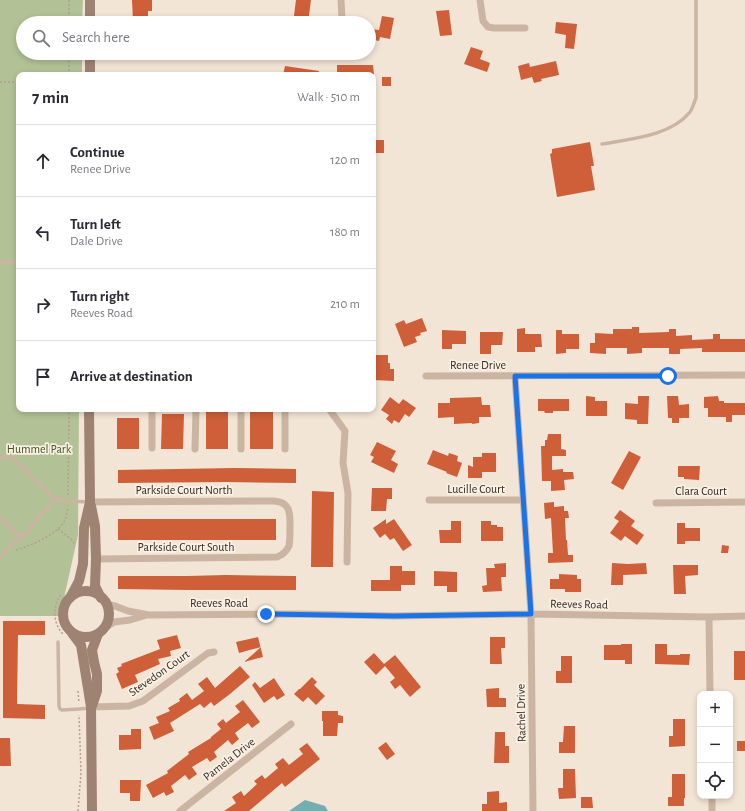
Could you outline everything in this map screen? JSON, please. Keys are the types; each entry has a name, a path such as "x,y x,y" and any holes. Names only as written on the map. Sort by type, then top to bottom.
{"main road":[{"path":"90,0 90,16"},
{"path":"90,60 90,72"},
{"path":"68,634 85,637 92,636 100,631 107,623 108,617 108,610 95,586 95,526 90,502 89,412"},
{"path":"90,502 84,528 83,564 79,580 66,596 63,616 64,622 68,628 68,634 81,645 91,707 92,811"},
{"path":"66,596 89,592 96,594 104,601"},
{"path":"91,707 97,691 97,674 92,650 100,631"}],"street":[{"path":"341,0 342,16"},
{"path":"480,0 483,21 488,27 525,28"},
{"name":"Renee Drive","path":"426,376 745,375"},
{"name":"Rachel Drive","path":"515,376 531,614 533,811"},
{"path":"152,412 152,448"},
{"path":"195,449 196,412"},
{"path":"241,412 241,449"},
{"path":"285,412 285,449"},
{"path":"331,412 345,431 343,463 348,493 347,562"},
{"name":"Lucille Court","path":"429,500 523,500"},
{"name":"Parkside Court North","path":"90,502 278,501 284,504 290,513 290,542 287,551 283,555 277,557"},
{"name":"Clara Court","path":"656,502 745,502"},
{"name":"Parkside Court South","path":"96,559 277,557"},
{"name":"Reeves Road","path":"104,601 128,611 149,615 299,614 394,616 531,614 709,617 745,616"},
{"name":"Reeves Road","path":"100,631 114,622 149,615"},
{"path":"709,617 710,691"},
{"name":"Stevedon Court","path":"91,707 129,706 143,701 208,653 214,652"},
{"name":"Pamela Drive","path":"180,811 291,724"},
{"path":"712,799 712,811"}],"lane":[{"path":"602,144 648,136 676,125 691,111 696,98 696,0"},
{"path":"0,262 16,262"},
{"path":"0,459 6,455 10,456 55,499 90,502"},
{"path":"0,557 22,535 25,534 55,499"},
{"path":"0,517 16,534 22,535"},
{"path":"58,642 60,709 79,709 91,707"}],"path":[{"path":"69,0 69,16"},
{"path":"69,60 69,72"},
{"path":"0,82 16,82"},
{"path":"15,550 28,546 45,537 58,529 64,522 67,513 68,501 68,412"},
{"path":"58,529 73,541 76,546"},
{"path":"66,596 59,597 55,607 55,613 57,625 68,634"},
{"path":"78,690 82,773 78,811"}],"green space":[{"name":"Hummel Park","path":"0,0 83,0 82,16 16,16 16,60 82,60 82,72 16,72 16,412 79,412 78,535 60,616 0,616"}],"water":[{"path":"305,800 325,806 328,811 289,811"}],"building":[{"path":"132,0 152,0 152,11 148,11 148,16 133,16"},
{"path":"296,0 311,0 309,16 294,16"},
{"path":"449,10 452,35 440,36 436,11"},
{"path":"382,16 394,18 390,39 380,37 379,41 376,40 376,30 379,30"},
{"path":"556,22 577,24 574,49 565,48 566,35 555,33"},
{"path":"471,47 483,51 480,59 490,63 487,72 464,64"},
{"path":"556,61 559,75 541,79 542,81 534,83 532,77 521,80 518,66 529,63 530,67"},
{"path":"337,65 373,65 374,72 337,72"},
{"path":"285,66 319,71 319,72 284,72"},
{"path":"382,77 391,77 391,86 382,86"},
{"path":"376,140 384,140 384,153 376,153"},
{"path":"590,142 594,166 591,166 595,190 557,197 550,154 552,153 552,149"},
{"path":"422,318 427,331 420,333 421,335 415,337 417,342 404,347 395,324 404,320 406,324"},
{"path":"632,327 639,327 639,333 669,332 669,329 676,329 676,336 692,335 692,340 713,339 713,334 720,334 720,339 745,339 745,352 702,352 702,348 680,349 680,354 669,354 669,348 642,348 642,353 627,354 627,348 606,348 606,354 590,353 590,343 595,343 595,333 613,334 613,329 632,329"},
{"path":"525,328 525,334 541,334 542,347 535,347 535,352 517,352 517,329"},
{"path":"442,330 466,331 466,344 452,344 452,349 442,349"},
{"path":"556,330 562,330 562,334 579,334 579,349 566,349 566,353 556,354"},
{"path":"480,332 503,332 502,345 491,345 491,354 480,354"},
{"path":"376,355 388,355 390,369 394,369 394,381 376,380"},
{"path":"586,396 595,397 595,401 607,401 607,416 586,416"},
{"path":"638,396 649,396 648,424 637,424 637,420 625,419 625,403 638,404"},
{"path":"667,396 678,396 679,405 689,404 689,418 679,418 679,423 672,423 672,418 668,418"},
{"path":"718,396 719,401 724,401 724,403 745,403 745,415 732,415 732,422 726,422 726,417 708,417 708,408 704,408 704,397"},
{"path":"390,397 399,404 403,399 416,408 409,417 405,414 399,423 394,420 392,424 386,419 389,415 381,410"},
{"path":"481,397 482,405 490,405 491,417 479,417 479,423 454,424 454,417 438,418 438,403 450,403 450,398"},
{"path":"538,399 569,399 569,411 553,411 553,413 545,413 544,411 538,411"},
{"path":"206,412 228,412 228,449 206,449"},
{"path":"250,412 273,412 273,449 250,449"},
{"path":"162,414 184,414 183,449 161,449"},
{"path":"117,418 139,418 139,449 117,449"},
{"path":"548,434 561,434 561,449 566,450 566,456 552,456 552,470 563,469 563,472 573,472 574,479 564,480 565,490 551,491 551,481 542,481 541,446 545,446 545,440 547,440"},
{"path":"377,442 396,451 391,460 398,464 394,473 371,462 374,457 370,455"},
{"path":"433,450 448,456 449,453 458,456 457,461 462,463 457,477 427,464"},
{"path":"629,451 641,457 623,490 611,483"},
{"path":"482,453 496,453 496,472 482,472 482,478 468,478 468,465 473,467 473,457 482,457"},
{"path":"678,466 700,466 699,480 678,477"},
{"path":"234,468 296,469 296,483 118,483 118,470"},
{"path":"372,488 392,488 392,499 387,499 386,511 371,511"},
{"path":"312,491 334,492 333,567 311,567"},
{"path":"554,502 554,507 564,506 564,511 568,511 569,518 565,518 566,540 568,555 573,555 573,562 548,563 548,553 553,553 551,518 545,519 544,503"},
{"path":"620,510 635,521 631,526 644,535 637,545 625,536 621,541 610,533 619,521 614,518"},
{"path":"118,519 276,519 276,540 118,540"},
{"path":"386,519 386,524 394,519 412,545 403,551 394,538 390,540 385,534 380,538 373,528"},
{"path":"451,521 461,521 461,543 440,543 439,530 451,530"},
{"path":"481,521 491,521 491,525 503,527 503,541 481,541"},
{"path":"677,523 685,523 685,528 700,528 700,541 685,541 685,544 677,544"},
{"path":"722,545 729,546 728,553 721,553"},
{"path":"506,563 506,577 501,577 502,591 483,592 482,586 487,585 486,568 495,568 494,564"},
{"path":"612,563 646,563 647,574 623,575 623,585 611,585"},
{"path":"673,565 698,565 698,575 685,576 686,594 674,594"},
{"path":"390,566 402,566 402,571 415,571 415,585 401,585 401,591 371,591 371,580 390,580"},
{"path":"434,571 457,572 457,592 447,592 447,586 434,586"},
{"path":"559,574 577,575 577,579 581,579 581,592 565,592 565,589 550,589 550,579 559,579"},
{"path":"118,576 296,576 296,590 118,589"},
{"path":"3,621 45,621 45,635 18,635 17,704 45,705 45,719 3,718"},
{"path":"177,635 181,648 170,651 171,656 158,659 160,664 135,675 138,682 122,689 116,674 119,672 117,668 122,666 121,664 160,649 157,640"},
{"path":"258,637 261,647 239,653 236,642"},
{"path":"490,637 505,637 505,648 501,648 502,664 490,664"},
{"path":"632,644 632,664 625,664 625,660 604,660 604,645"},
{"path":"655,644 667,644 667,655 690,654 689,665 655,664"},
{"path":"261,647 263,657 244,662"},
{"path":"734,651 745,651 745,680 734,680"},
{"path":"374,653 384,664 395,655 421,687 410,697 400,685 395,689 390,682 395,678 385,666 376,675 364,662"},
{"path":"561,656 572,656 572,683 556,683 556,671 561,671"},
{"path":"240,666 250,677 214,706 211,702 204,708 200,704 170,723 174,731 154,740 149,727 159,723 156,717 170,711 168,708 180,701 179,699 187,693 192,700 204,691 198,684 207,677 215,688"},
{"path":"312,677 317,682 314,685 325,696 316,705 308,697 303,702 294,694"},
{"path":"274,678 285,695 277,700 274,696 264,703 252,685 255,682 260,688"},
{"path":"499,688 499,698 506,698 506,707 487,707 486,689"},
{"path":"243,700 260,722 252,728 248,723 235,733 239,739 232,745 228,740 214,752 217,757 210,762 207,758 192,767 197,774 189,780 185,775 171,786 174,792 166,796 164,792 153,798 146,785 168,773 167,771 189,754 188,752 211,738 221,729 217,724 223,719 226,723 240,712 235,706"},
{"path":"322,711 338,711 338,715 343,716 343,723 338,723 337,736 323,736"},
{"path":"673,719 685,719 685,746 669,747 669,736 673,736"},
{"path":"564,726 575,726 575,753 559,753 559,742 563,742"},
{"path":"131,729 141,729 141,749 119,750 119,735 131,735"},
{"path":"495,732 505,732 505,746 509,746 509,763 494,763"},
{"path":"0,738 10,738 11,766 0,766"},
{"path":"737,741 745,741 745,751 737,751"},
{"path":"386,742 395,754 387,760 378,748"},
{"path":"307,743 320,759 285,787 282,783 249,811 224,811 236,803 232,797 241,791 244,796 257,784 254,781 262,775 265,779 278,768 275,764 283,758 289,765 303,754 299,749"},
{"path":"563,769 575,769 576,798 559,799 558,788 563,788"},
{"path":"672,774 685,774 684,806 668,806 668,797 672,797"},
{"path":"120,780 141,780 140,801 130,801 130,793 120,793"},
{"path":"499,791 499,803 507,802 507,811 482,811 482,804 487,804 487,792"},
{"path":"581,797 592,797 593,808 581,808"}],"route":[{"path":"266,614 394,616 531,614 515,376 668,376"}]}
